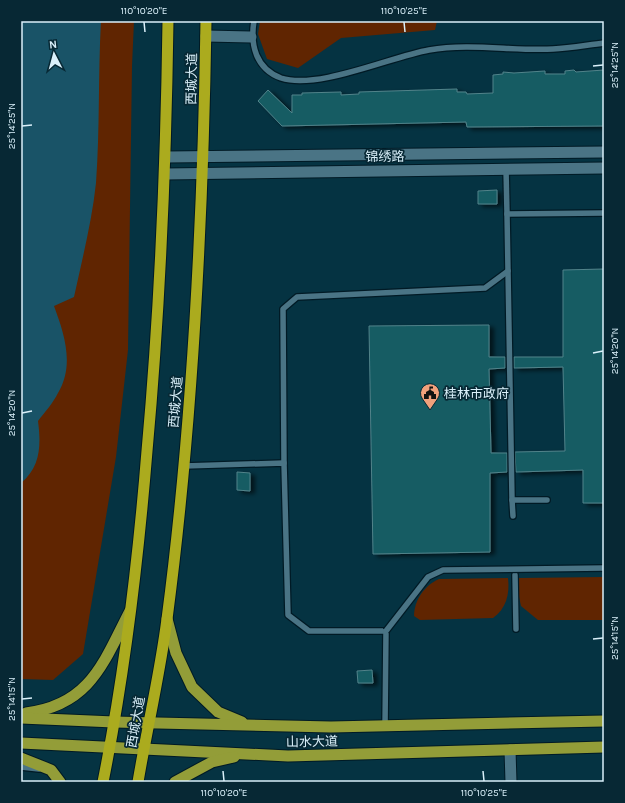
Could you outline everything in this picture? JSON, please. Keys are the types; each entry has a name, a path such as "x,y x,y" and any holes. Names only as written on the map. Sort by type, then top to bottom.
{"highway":[{"name":"西城大道","path":"103,782 110,748 132,608 156,348 166,157 168,21"},
{"name":"西城大道","path":"138,782 167,619 179,526 193,348 204,157 206,21"}],"main road":[{"path":"21,714 39,712 64,702 74,696 92,680 132,608"},
{"path":"167,619 176,653 192,687 218,712 248,725"},
{"name":"山水大道","path":"21,718 149,723 385,726 604,722"},
{"name":"山水大道","path":"21,743 288,756 604,747"},
{"path":"175,782 212,762 248,754"},
{"path":"21,758 51,770 60,782"}],"street":[{"path":"206,36 252,37"},
{"name":"锦绣路","path":"166,157 604,152"},
{"name":"锦绣路","path":"165,174 203,172 604,168"},
{"path":"510,750 511,782"}],"lane":[{"path":"254,21 252,37 254,51 267,70 283,78 294,79 322,79 427,50 446,47 552,49 604,43"},
{"path":"506,169 513,516"},
{"path":"507,214 604,213"},
{"path":"386,631 309,631 288,615 284,464 283,309 297,297 485,288 508,271"},
{"path":"184,466 284,464"},
{"path":"512,500 547,500"},
{"path":"385,726 386,631 428,577 443,570 604,568"},
{"path":"514,575 516,629"},
{"path":"21,767 51,770"}],"shaded area":[{"path":"21,21 134,21 128,350 116,457 83,654 53,680 21,679"},
{"path":"260,21 437,21 435,30 341,38 298,68 267,59 258,34"},
{"path":"604,577 604,620 538,620 521,606 519,597 519,578"},
{"path":"508,578 508,595 506,601 501,610 493,618 420,620 414,616 414,610 421,594 429,585 439,579"}],"water":[{"path":"21,21 101,21 99,122 96,183 92,212 74,297 54,306 64,338 67,360 66,371 56,397 38,421 38,455 33,470 21,483"}],"building":[{"path":"574,70 576,72 604,70 604,126 467,127 466,122 282,126 258,101 268,90 292,113 292,95 302,95 302,93 341,92 341,95 359,94 359,92 457,89 457,92 466,92 467,94 493,93 493,75 503,74 503,72 514,73 545,71 545,74 565,74 565,71"},
{"path":"497,190 497,204 478,204 478,191"},
{"path":"604,269 604,503 583,503 583,470 516,472 515,452 565,451 563,367 514,368 514,357 563,357 563,270"},
{"name":"桂林市政府","path":"489,325 489,357 505,357 505,368 489,369 491,453 507,453 507,472 490,473 490,552 373,554 369,326"},
{"path":"237,472 250,473 250,491 237,490"},
{"path":"372,670 373,683 358,683 357,671"}],"place":[{"name":"桂林市政府","path":"430,410"}]}
